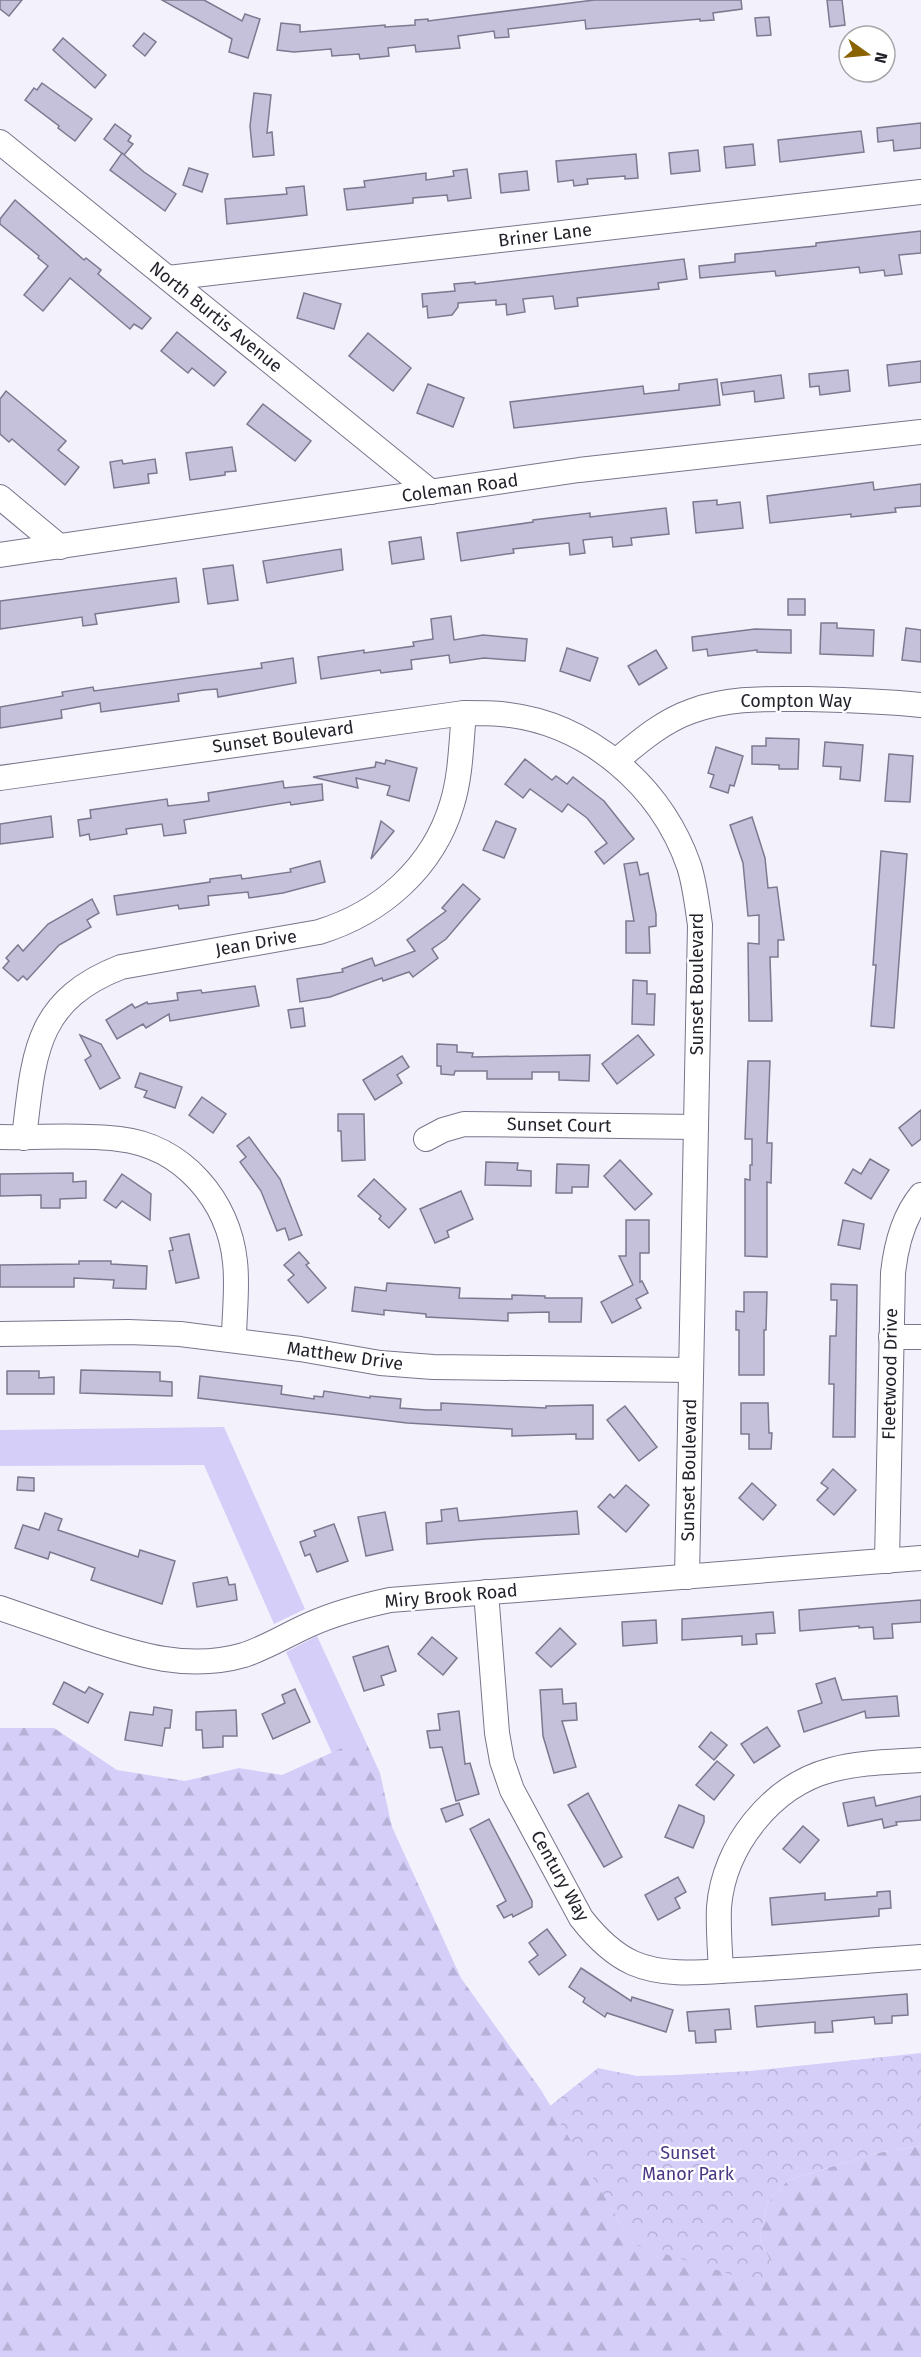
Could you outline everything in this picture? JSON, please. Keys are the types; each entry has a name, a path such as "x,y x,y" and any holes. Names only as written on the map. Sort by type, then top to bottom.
{"street":[{"name":"North Burtis Avenue","path":"0,142 431,492"},
{"name":"Briner Lane","path":"168,278 921,192"},
{"name":"Coleman Road","path":"0,555 579,470 921,432"},
{"path":"0,497 60,547"},
{"name":"Compton Way","path":"616,761 667,722 691,711 720,702 746,698 846,700 921,705"},
{"name":"Sunset Boulevard","path":"0,778 465,713 501,714 532,719 561,729 589,743 616,761 646,790 678,838 696,894 700,925 687,1576"},
{"name":"Jean Drive","path":"24,1137 36,1050 46,1026 60,1007 79,988 121,967 319,932 336,927 363,915 388,898 410,878 428,855 443,829 452,804 458,778 465,713"},
{"name":"Sunset Court","path":"426,1138 464,1124 696,1127"},
{"path":"0,1137 98,1137 133,1142 164,1153 201,1181 215,1200 226,1221 232,1241 236,1265 234,1340"},
{"name":"Fleetwood Drive","path":"886,1560 893,1273 896,1250 904,1224 921,1195"},
{"name":"Matthew Drive","path":"0,1334 128,1332 180,1334 234,1340 380,1363 433,1367 691,1370"},
{"path":"891,1337 921,1337"},
{"name":"Miry Brook Road","path":"0,1608 137,1655 184,1662 212,1661 242,1656 341,1613 390,1600 921,1558"},
{"name":"Century Way","path":"486,1592 497,1734 502,1761 512,1790 581,1918 595,1936 611,1950 632,1963 671,1972 721,1971 921,1957"},
{"path":"721,1971 719,1905 724,1881 733,1855 761,1814 781,1795 805,1780 828,1771 852,1765 921,1760"}],"green space":[{"path":"224,1427 305,1609 274,1624 204,1465 0,1466 0,1430"},
{"path":"317,1636 364,1738 332,1753 286,1652"},
{"path":"0,1728 54,1728 117,1770 185,1781 239,1768 282,1775 364,1738 380,1773 392,1827 461,1978 541,2090 633,2244 771,2263 760,2239 767,2203 788,2180 876,2153 921,2146 921,2357 0,2357"},
{"name":"Sunset Manor Park","path":"921,2053 921,2146 876,2153 788,2180 767,2203 760,2239 771,2263 759,2283 633,2244 550,2106 598,2068 637,2076 675,2075 750,2071"}],"building":[{"path":"0,0 22,0 9,16 0,9"},
{"path":"162,0 204,0 242,21 245,14 260,19 248,58 229,52 232,39"},
{"path":"594,0 741,0 742,9 713,13 714,20 700,21 700,19 586,29 585,20 508,29 509,37 495,38 494,31 458,36 460,48 416,52 415,45 388,48 389,56 360,59 359,54 332,56 331,49 294,52 277,50 281,23 300,25 300,32 385,25 385,27 415,25 415,20 428,19 428,21"},
{"path":"827,0 842,0 845,24 830,27"},
{"path":"769,17 771,35 757,36 755,18"},
{"path":"144,33 156,42 145,56 133,46"},
{"path":"63,38 106,75 95,88 53,50"},
{"path":"42,83 92,119 75,141 25,100 34,88 37,90"},
{"path":"254,93 271,95 267,133 272,132 274,155 253,157 250,126"},
{"path":"921,123 921,148 894,151 893,140 878,142 877,128"},
{"path":"115,124 131,136 128,141 133,144 124,155 104,139"},
{"path":"861,131 864,152 780,162 778,140"},
{"path":"753,144 755,165 726,168 724,147"},
{"path":"698,150 700,171 671,174 669,153"},
{"path":"122,153 144,172 176,194 165,211 110,170"},
{"path":"636,154 638,178 625,179 625,176 587,179 588,184 574,186 573,180 558,182 556,161"},
{"path":"189,168 208,174 202,192 183,185"},
{"path":"467,169 471,198 448,201 447,195 413,198 413,203 347,210 344,189 365,187 364,181 426,173 426,180 454,176 453,171"},
{"path":"527,171 529,190 501,193 499,174"},
{"path":"304,186 307,215 227,224 225,199 287,194 286,188"},
{"path":"15,200 84,260 86,258 101,270 98,274 151,318 142,329 134,324 130,329 70,278 43,311 24,295 48,266 0,224 0,219"},
{"path":"921,231 921,253 899,255 902,274 885,276 884,270 860,273 859,267 776,276 775,271 700,278 699,266 735,262 735,254 816,246 816,243"},
{"path":"684,259 687,279 658,283 659,289 577,298 578,306 555,309 553,296 523,299 525,312 507,315 506,304 496,305 496,300 458,303 452,315 428,318 427,306 423,307 422,294 455,291 454,284 475,282 475,284"},
{"path":"304,293 341,304 334,329 297,318"},
{"path":"177,332 226,372 214,386 192,368 188,373 161,351"},
{"path":"368,333 411,368 393,391 349,356"},
{"path":"921,361 921,382 889,386 887,365"},
{"path":"848,370 850,391 820,395 819,386 810,387 809,374"},
{"path":"781,375 784,398 755,402 754,391 723,395 721,383"},
{"path":"717,379 720,405 514,428 510,402 643,386 644,394 679,390 679,384"},
{"path":"428,384 464,398 453,427 417,413"},
{"path":"6,391 66,441 58,450 79,467 65,485 12,439 9,442 0,434 0,399"},
{"path":"263,404 311,441 295,461 247,424"},
{"path":"232,447 236,471 225,472 225,475 190,480 186,453"},
{"path":"155,459 157,473 148,474 149,483 114,488 110,462 122,460 123,464"},
{"path":"873,482 874,490 921,484 921,506 895,508 896,512 851,517 851,514 770,523 767,496"},
{"path":"717,500 717,505 740,502 743,528 696,533 693,502"},
{"path":"666,508 669,534 631,538 632,545 613,547 612,537 583,540 585,553 570,555 569,543 513,549 514,553 461,561 457,533 590,513 590,517"},
{"path":"421,537 424,559 392,564 389,542"},
{"path":"341,549 343,570 267,583 263,561"},
{"path":"233,565 238,600 208,604 203,569"},
{"path":"176,578 179,602 95,614 97,624 83,626 82,617 0,629 0,601"},
{"path":"788,599 805,599 805,615 788,615"},
{"path":"451,616 454,640 483,635 527,639 525,661 484,658 450,663 449,655 411,660 412,669 381,673 380,670 321,679 318,657 414,646 413,642 433,639 431,619"},
{"path":"821,623 837,623 837,628 874,630 873,656 820,654"},
{"path":"906,628 921,630 921,662 902,660"},
{"path":"755,629 791,630 791,653 757,652 757,650 708,656 707,649 693,651 692,637"},
{"path":"567,648 598,658 590,681 560,671"},
{"path":"656,650 667,668 639,685 628,666"},
{"path":"293,658 296,683 218,697 217,689 204,690 178,694 179,701 101,712 100,703 61,710 62,718 0,728 0,707 63,696 62,692 93,687 94,691 262,668 261,663"},
{"path":"766,738 799,739 798,769 779,769 779,765 752,764 752,746 766,746"},
{"path":"825,742 863,745 860,781 840,779 841,767 823,766"},
{"path":"716,747 743,756 734,786 730,785 728,793 710,787 714,775 708,773"},
{"path":"889,754 913,756 910,802 885,801"},
{"path":"525,759 552,780 556,776 567,784 573,777 604,801 634,839 604,864 595,852 607,843 587,818 568,804 562,812 530,789 523,798 505,784"},
{"path":"386,760 417,768 409,801 387,795 390,786 356,778 358,788 313,777 375,767 376,762 385,764"},
{"path":"283,781 284,788 322,784 323,800 291,805 290,802 184,820 186,833 164,836 162,824 126,829 127,834 90,840 89,834 80,836 78,820 91,818 90,810 167,799 168,806 209,801 208,793"},
{"path":"51,816 53,837 0,844 0,824"},
{"path":"752,817 765,858 768,888 777,887 784,940 778,940 778,957 770,957 772,1021 749,1021 748,943 759,944 759,915 748,916 743,863 730,825"},
{"path":"381,821 394,831 371,859"},
{"path":"496,821 516,829 504,858 483,850"},
{"path":"881,851 907,854 894,1028 871,1026"},
{"path":"320,861 325,882 283,893 249,898 248,892 208,896 209,905 179,909 178,905 117,915 114,896 210,882 210,879 241,875 242,879 291,872 290,869"},
{"path":"637,862 640,875 648,873 656,914 656,926 649,927 650,953 626,953 626,921 634,921 624,864"},
{"path":"463,884 480,899 446,939 432,949 438,958 413,977 409,972 383,981 382,978 330,997 300,1002 297,979 343,972 342,969 372,958 375,966 415,951 407,940 446,911 442,908"},
{"path":"92,899 99,913 87,920 91,927 59,945 27,980 23,976 18,981 3,968 9,961 6,958 18,945 23,951 48,924"},
{"path":"633,980 647,981 647,994 655,994 654,1025 632,1024"},
{"path":"255,986 259,1006 170,1021 169,1014 146,1028 143,1024 117,1039 106,1020 132,1004 135,1008 147,1002 148,1004 178,1000 177,993 201,990 202,993"},
{"path":"303,1008 305,1026 291,1028 288,1010"},
{"path":"80,1035 101,1044 120,1078 100,1089 85,1060 91,1056"},
{"path":"638,1035 654,1055 617,1084 602,1064"},
{"path":"437,1044 457,1045 457,1052 473,1053 472,1057 590,1055 589,1081 559,1080 559,1072 532,1072 532,1079 487,1079 487,1071 455,1071 454,1075 441,1074 441,1066 437,1066"},
{"path":"402,1056 409,1067 397,1075 402,1083 375,1100 363,1080"},
{"path":"748,1061 770,1061 767,1143 772,1143 771,1183 767,1182 767,1257 745,1256 745,1179 750,1180 750,1165 752,1165 752,1139 745,1139"},
{"path":"140,1073 182,1087 175,1108 144,1097 147,1091 135,1087"},
{"path":"202,1097 226,1114 213,1133 189,1115"},
{"path":"921,1110 921,1139 912,1146 899,1128"},
{"path":"338,1114 364,1114 365,1160 342,1161"},
{"path":"249,1137 280,1179 302,1235 289,1240 285,1228 277,1231 261,1191 240,1162 246,1157 237,1146"},
{"path":"870,1159 889,1170 871,1199 845,1183 853,1169 861,1174"},
{"path":"620,1160 652,1194 635,1210 604,1176"},
{"path":"486,1162 518,1163 517,1170 531,1171 531,1186 485,1185"},
{"path":"557,1164 589,1165 588,1187 572,1187 572,1193 556,1193"},
{"path":"73,1173 73,1182 86,1181 86,1198 60,1199 60,1208 41,1208 41,1195 0,1196 0,1174"},
{"path":"122,1174 151,1194 150,1220 122,1201 116,1208 104,1200"},
{"path":"374,1179 406,1209 389,1228 379,1219 381,1216 358,1196"},
{"path":"461,1191 473,1219 447,1231 449,1237 435,1243 420,1209"},
{"path":"626,1220 649,1220 649,1253 640,1253 640,1282 642,1281 648,1293 636,1299 641,1308 612,1323 601,1302 633,1285 619,1256 626,1256"},
{"path":"843,1220 864,1224 860,1249 838,1245"},
{"path":"189,1234 199,1278 176,1283 169,1251 173,1250 170,1238"},
{"path":"299,1252 309,1263 306,1265 326,1288 308,1303 288,1280 294,1275 284,1265"},
{"path":"79,1261 111,1261 111,1264 147,1266 146,1289 113,1288 114,1280 74,1278 74,1287 0,1287 0,1265 79,1264"},
{"path":"387,1283 460,1288 459,1298 512,1299 512,1295 582,1298 581,1322 549,1322 549,1312 508,1313 508,1321 426,1317 426,1314 384,1310 384,1315 352,1311 355,1287 386,1291"},
{"path":"831,1284 857,1285 855,1437 833,1437 834,1384 829,1384 830,1336 836,1336 837,1300 831,1300"},
{"path":"744,1292 767,1292 764,1375 739,1375 739,1330 736,1330 736,1311 744,1312"},
{"path":"81,1370 160,1372 160,1381 172,1382 172,1396 80,1393"},
{"path":"7,1371 39,1371 39,1378 54,1377 54,1394 7,1394"},
{"path":"200,1376 282,1386 281,1394 314,1399 314,1396 323,1397 324,1391 370,1398 370,1396 401,1399 400,1408 427,1410 441,1410 441,1403 546,1408 546,1406 593,1405 593,1439 576,1439 576,1434 512,1436 512,1429 407,1423 198,1398"},
{"path":"741,1403 768,1403 769,1433 772,1433 771,1449 749,1449 749,1434 741,1434"},
{"path":"625,1406 657,1447 639,1461 607,1420"},
{"path":"833,1469 856,1490 834,1515 817,1500 828,1488 821,1483"},
{"path":"18,1477 34,1478 34,1491 17,1490"},
{"path":"752,1483 776,1505 763,1520 739,1498"},
{"path":"626,1485 649,1505 626,1532 598,1507 610,1494 614,1498"},
{"path":"457,1508 459,1521 577,1511 579,1534 427,1544 426,1523 442,1521 441,1510"},
{"path":"385,1512 393,1550 366,1556 358,1517"},
{"path":"45,1513 62,1519 58,1530 138,1557 140,1550 175,1561 162,1604 91,1580 95,1568 50,1552 48,1559 15,1548 23,1525 39,1530"},
{"path":"334,1524 348,1561 317,1572 310,1554 305,1556 300,1542 316,1536 314,1531"},
{"path":"227,1577 229,1585 235,1584 237,1600 197,1607 193,1583"},
{"path":"921,1600 921,1622 892,1624 893,1638 874,1639 873,1627 800,1631 799,1610"},
{"path":"773,1612 775,1633 756,1634 757,1644 742,1645 742,1636 682,1640 682,1619"},
{"path":"656,1620 657,1643 623,1646 622,1622"},
{"path":"560,1628 576,1644 551,1667 536,1653"},
{"path":"432,1637 457,1658 443,1675 418,1654"},
{"path":"388,1646 396,1671 381,1676 384,1685 364,1691 353,1657"},
{"path":"835,1678 842,1700 897,1696 899,1716 866,1718 865,1711 804,1732 798,1711 822,1703 816,1684"},
{"path":"64,1682 85,1693 89,1687 103,1694 88,1723 53,1704"},
{"path":"295,1689 310,1722 273,1739 262,1714 285,1703 282,1695"},
{"path":"562,1689 563,1704 576,1703 577,1720 562,1721 576,1767 554,1773 543,1736 540,1690"},
{"path":"154,1707 172,1710 170,1728 165,1728 162,1746 125,1740 130,1712 153,1715"},
{"path":"236,1710 237,1736 223,1736 223,1747 203,1748 202,1730 196,1730 196,1712"},
{"path":"459,1711 465,1764 470,1763 479,1794 456,1801 442,1747 430,1748 427,1731 440,1730 438,1714"},
{"path":"767,1727 780,1746 754,1763 741,1744"},
{"path":"711,1732 727,1745 714,1760 699,1747"},
{"path":"717,1761 734,1775 714,1800 696,1785"},
{"path":"588,1793 622,1857 604,1867 568,1805"},
{"path":"921,1796 921,1820 896,1822 897,1825 884,1828 882,1819 848,1826 843,1803 874,1797 876,1806"},
{"path":"459,1803 463,1815 446,1822 441,1809"},
{"path":"679,1805 704,1816 704,1822 693,1848 665,1837"},
{"path":"489,1819 532,1901 532,1907 513,1917 512,1914 504,1918 497,1906 506,1901 470,1829"},
{"path":"803,1826 819,1840 800,1863 783,1849"},
{"path":"678,1877 686,1892 675,1898 680,1908 658,1920 645,1895"},
{"path":"890,1891 891,1908 879,1909 879,1916 772,1925 770,1898 825,1893 825,1900 877,1896 877,1892"},
{"path":"547,1929 566,1955 539,1975 529,1962 538,1955 529,1943"},
{"path":"581,1968 631,2001 632,1997 673,2010 666,2032 607,2013 605,2017 583,2002 585,1998 569,1987"},
{"path":"907,1994 908,2015 892,2016 892,2023 875,2024 874,2017 832,2021 833,2032 815,2033 815,2022 757,2027 755,2006"},
{"path":"729,2009 731,2029 715,2030 716,2042 696,2043 695,2031 689,2031 687,2012"}]}
